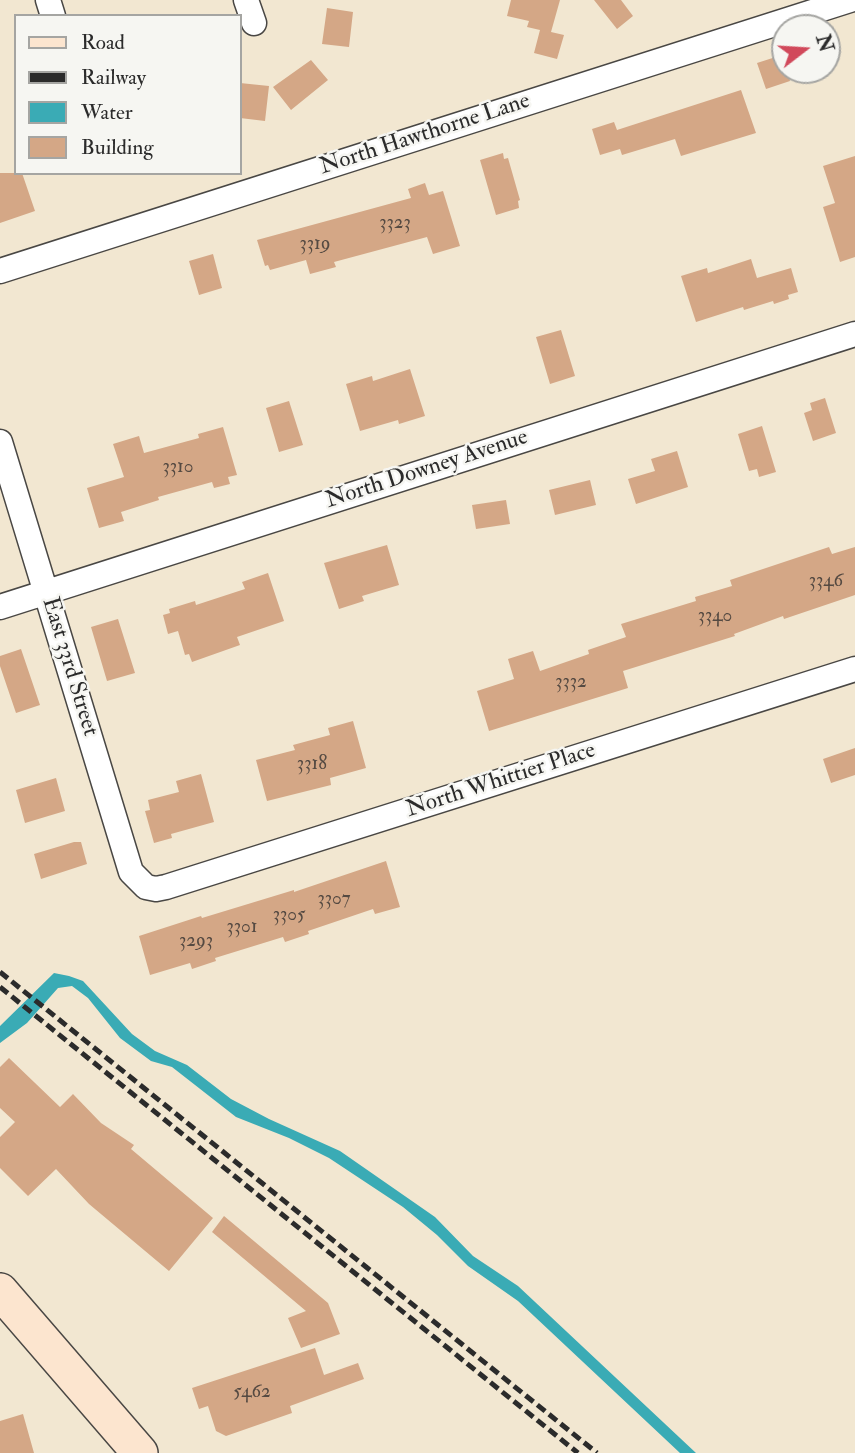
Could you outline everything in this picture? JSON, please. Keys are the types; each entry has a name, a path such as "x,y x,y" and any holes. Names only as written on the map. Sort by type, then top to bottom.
{"main road":[{"path":"0,1291 140,1453"}],"street":[{"name":"North Hawthorne Lane","path":"0,271 849,0"},
{"name":"North Downey Avenue","path":"0,607 855,334"},
{"name":"East 33rd Street","path":"0,443 131,872 146,887"},
{"name":"North Whittier Place","path":"146,887 156,889 179,883 855,669"}],"water":[{"path":"54,973 83,981 132,1034 155,1051 187,1065 231,1099 340,1151 435,1217 473,1256 518,1286 696,1453 680,1453 518,1301 468,1266 437,1235 403,1207 329,1158 289,1138 236,1117 172,1067 151,1061 120,1038 88,998 72,986 58,988 27,1023 0,1043 0,1026"}],"building":[{"path":"511,0 560,0 551,32 564,35 557,59 534,53 540,30 527,27 529,21 507,16"},
{"path":"594,0 621,0 633,16 617,29"},
{"path":"327,8 353,12 349,47 322,44"},
{"path":"771,59 771,84 781,84 766,89 757,63"},
{"path":"311,60 328,80 291,110 273,87"},
{"path":"242,83 269,86 265,121 242,118"},
{"path":"741,90 756,133 681,156 675,139 622,155 620,149 600,155 592,129 614,122 617,130"},
{"path":"503,153 504,159 508,158 520,200 519,208 496,215 480,160"},
{"path":"855,156 855,257 840,262 823,207 835,203 823,166"},
{"path":"0,173 23,175 35,211 0,223"},
{"path":"425,183 429,195 443,191 460,246 433,254 427,237 334,262 336,267 310,274 306,260 270,270 268,265 265,266 257,240 411,198 408,189"},
{"path":"213,254 222,288 199,295 189,261"},
{"path":"751,259 757,278 791,268 798,292 788,295 789,299 774,304 773,301 744,310 743,307 696,322 681,276 707,268 708,273"},
{"path":"561,330 575,376 550,384 536,337"},
{"path":"410,369 425,416 399,424 398,420 360,431 346,384 372,376 373,381"},
{"path":"825,398 836,433 813,441 804,413 812,410 810,403"},
{"path":"289,401 303,445 279,452 266,408"},
{"path":"762,426 776,472 759,477 757,469 749,471 738,434"},
{"path":"223,427 237,475 228,477 230,484 214,488 212,482 158,497 159,500 121,512 124,521 99,528 87,488 124,477 113,444 139,436 144,453 199,438 198,434"},
{"path":"677,451 688,487 636,504 628,479 655,471 651,459"},
{"path":"590,480 596,505 555,515 549,490"},
{"path":"506,500 510,524 476,529 472,505"},
{"path":"387,545 399,585 362,596 364,601 339,609 324,563"},
{"path":"829,547 832,554 855,547 855,595 784,619 783,616 734,634 735,636 623,671 628,688 489,731 477,691 514,679 508,659 533,651 540,671 589,654 588,650 626,637 621,624 696,601 695,597 732,586 730,580"},
{"path":"268,573 284,621 237,637 240,645 192,662 189,654 185,655 178,631 168,634 163,615 170,613 169,609 195,601 196,605 245,589 242,582"},
{"path":"118,619 135,673 107,681 91,627"},
{"path":"21,649 40,705 16,713 0,666 0,656"},
{"path":"353,721 366,768 330,778 331,785 267,801 256,760 295,750 293,745 330,735 328,728"},
{"path":"855,748 855,775 831,783 823,759"},
{"path":"201,774 214,822 171,834 172,838 154,843 145,811 150,810 148,800 179,792 176,781"},
{"path":"56,778 65,811 25,823 16,790"},
{"path":"81,842 87,864 41,879 34,854"},
{"path":"386,861 400,907 375,914 373,909 308,931 309,934 285,942 283,937 215,958 216,961 192,969 190,963 150,975 139,936 201,916 202,918 294,892"},
{"path":"9,1058 60,1107 73,1094 101,1123 134,1145 131,1149 213,1218 169,1271 89,1204 56,1169 28,1196 0,1168 0,1137 15,1122 0,1108 0,1067"},
{"path":"224,1216 328,1303 340,1334 301,1348 288,1318 306,1311 212,1232"},
{"path":"315,1348 324,1375 358,1363 364,1379 290,1406 292,1413 226,1436 216,1431 208,1406 199,1409 192,1388"},
{"path":"23,1414 34,1453 0,1453 0,1421"}],"railway":[{"path":"0,972 597,1453"},
{"path":"0,987 578,1453"}]}
